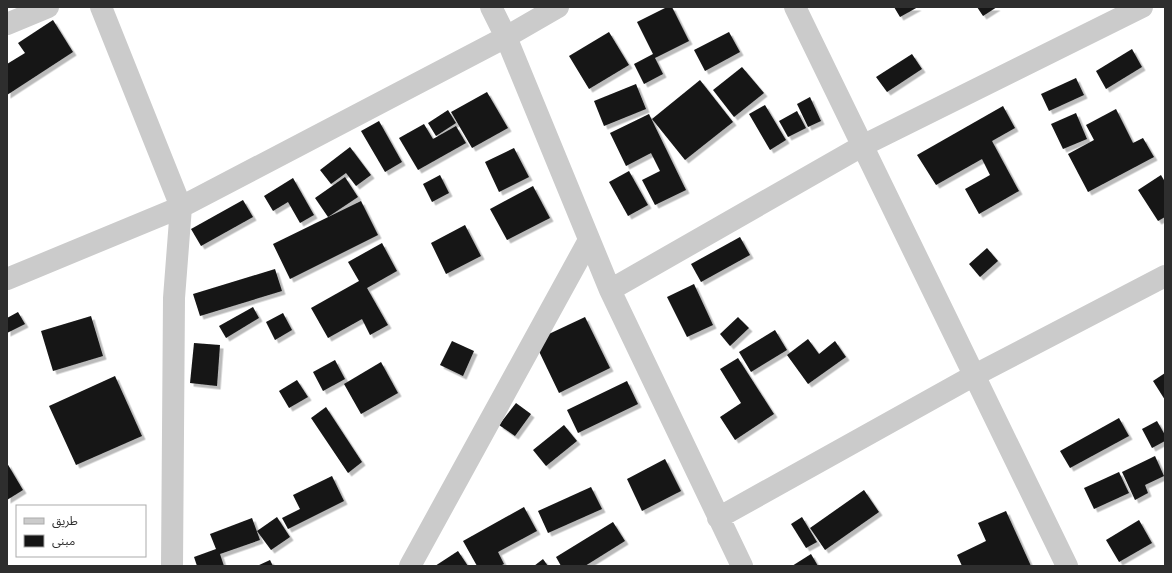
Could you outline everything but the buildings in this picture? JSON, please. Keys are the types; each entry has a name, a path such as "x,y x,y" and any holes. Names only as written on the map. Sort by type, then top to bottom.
{"street":[{"path":"7,24 48,7"},
{"path":"101,7 181,207 174,298 172,566"},
{"path":"491,7 506,37 610,290 742,566"},
{"path":"7,279 181,207 506,37 558,7"},
{"path":"795,7 973,376 1067,566"},
{"path":"610,290 862,146 1142,7"},
{"path":"410,566 590,240"},
{"path":"718,518 973,376 1165,276"}]}
